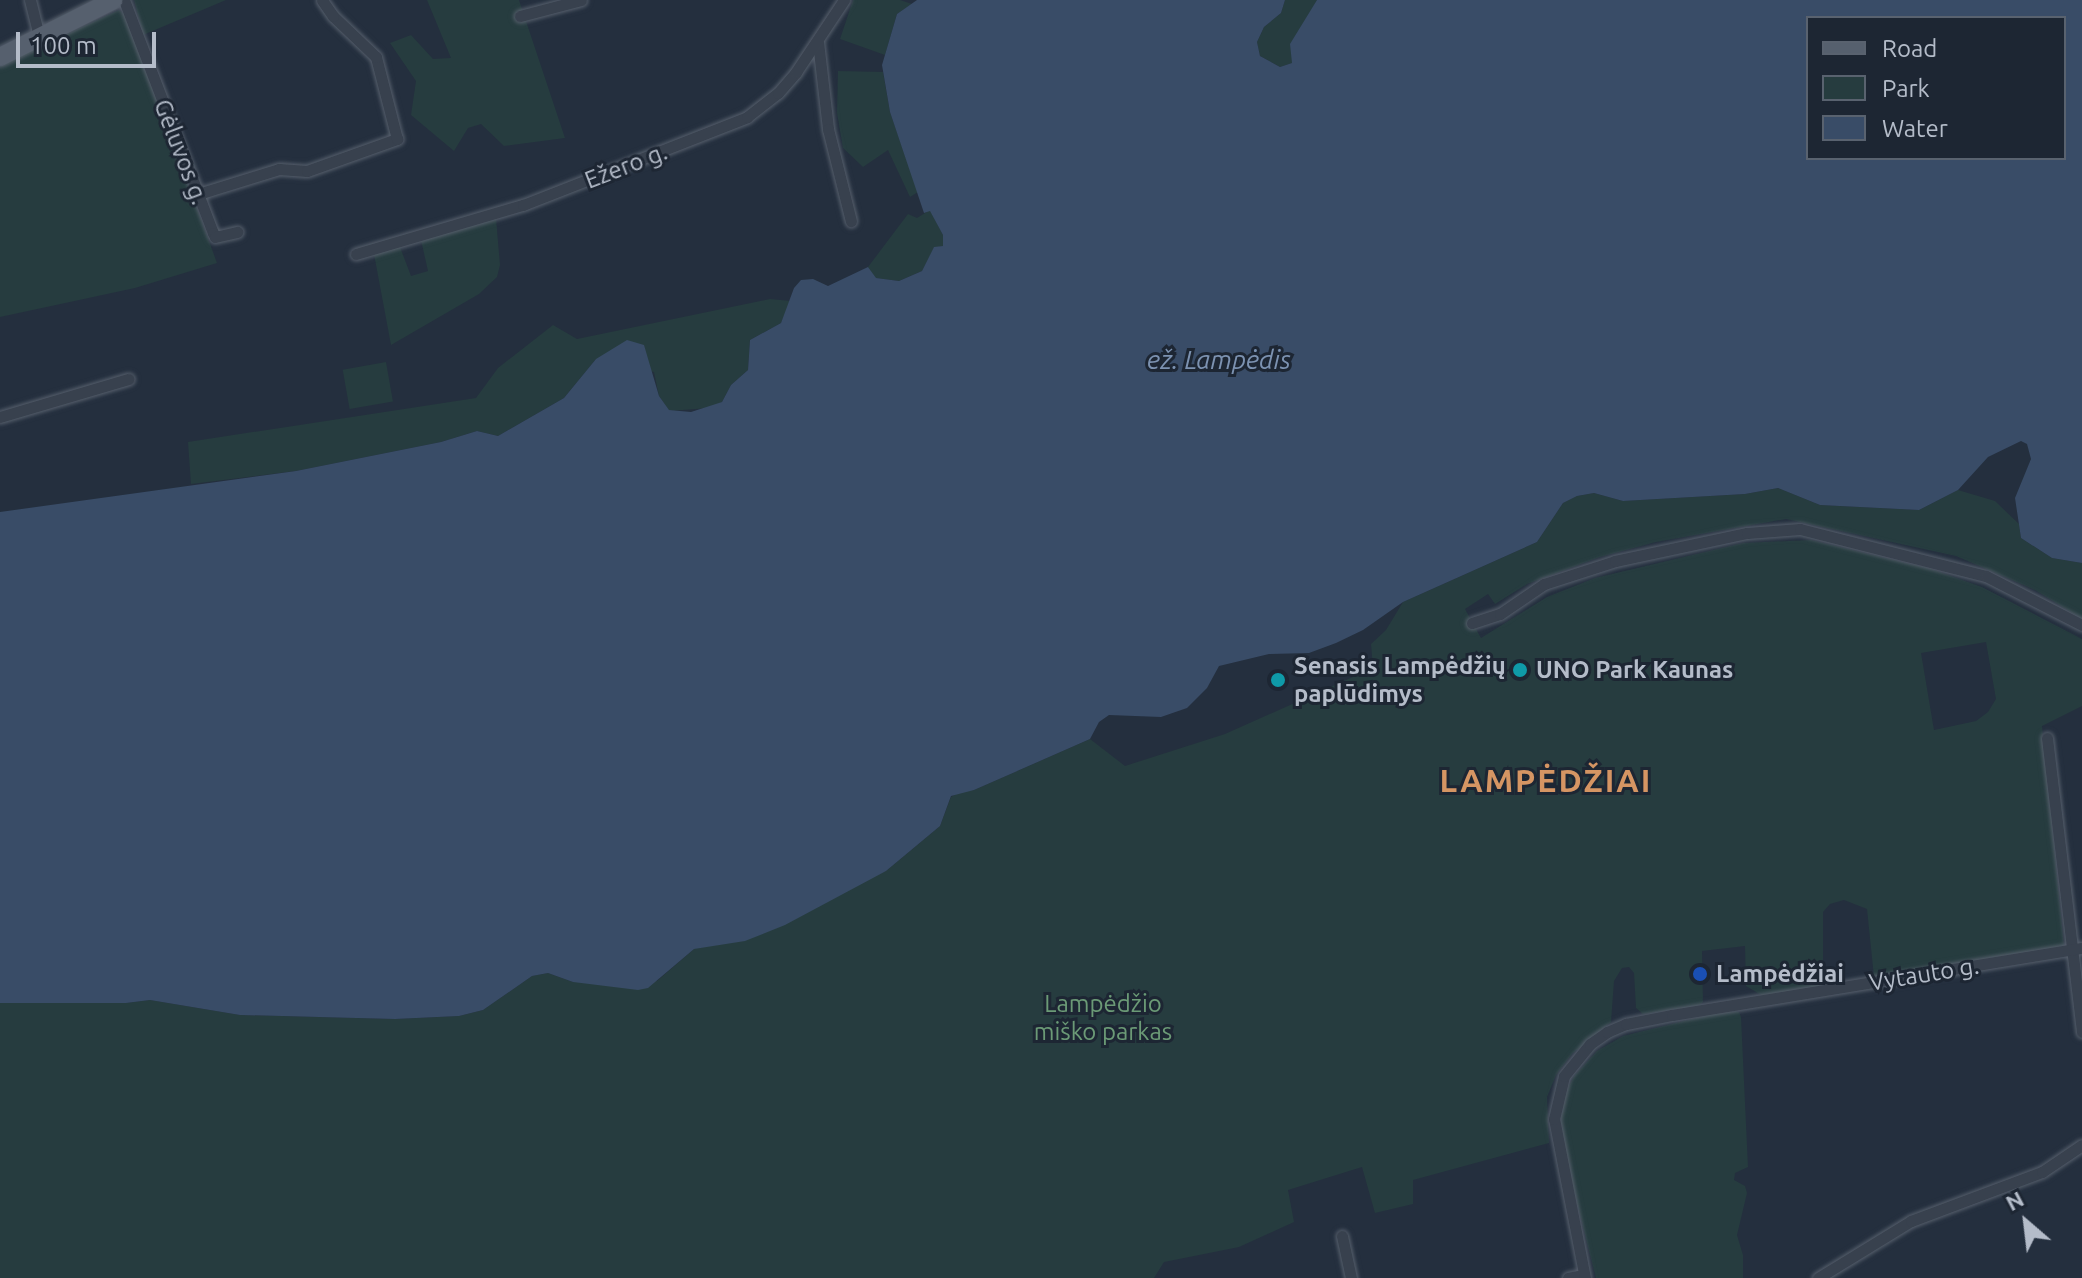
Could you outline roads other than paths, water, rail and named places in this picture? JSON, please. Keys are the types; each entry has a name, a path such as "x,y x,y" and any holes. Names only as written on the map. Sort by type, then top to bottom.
{"main road":[{"path":"0,57 114,0"}],"street":[{"path":"30,0 39,35"},
{"name":"Gėluvos g.","path":"124,0 195,195 215,237 237,232"},
{"path":"195,195 279,169 307,171 397,139 376,57 333,16 322,0"},
{"path":"520,16 581,0"},
{"name":"Ežero g.","path":"356,254 523,205 747,117 778,93 818,41 844,0"},
{"path":"818,41 828,129 851,221"},
{"path":"0,417 128,379"},
{"path":"1472,623 1500,614 1544,584 1615,561 1747,533 1800,529 1986,576 2082,625"},
{"path":"2047,738 2077,949 2082,1032"},
{"name":"Vytauto g.","path":"1584,1277 1554,1119 1564,1076 1590,1044 1607,1032 1626,1024 1672,1015 2077,949"},
{"path":"1818,1278 1911,1221 2042,1172 2082,1145"},
{"path":"1342,1236 1351,1278"},
{"path":"1568,1278 1584,1277"}],"water":[{"name":"ež. Lampėdis","path":"917,0 1285,0 1281,13 1264,27 1257,42 1260,56 1280,67 1292,63 1290,44 1317,0 2082,0 2082,563 2052,558 2021,538 2015,498 2031,459 2027,444 2021,441 1988,457 1958,490 1919,510 1820,505 1778,488 1745,494 1623,501 1594,493 1577,496 1563,503 1537,542 1403,602 1363,630 1336,643 1309,653 1269,654 1219,666 1207,688 1187,708 1161,717 1109,715 1099,722 1090,739 974,790 951,796 940,826 886,871 785,925 745,941 694,949 648,988 638,990 573,982 548,973 532,976 483,1010 459,1016 395,1019 240,1015 150,1000 126,1003 0,1003 0,512 296,471 441,442 477,431 498,436 564,398 596,359 627,340 644,345 659,396 669,410 691,412 722,402 731,385 748,370 750,340 781,323 794,288 801,280 813,279 828,286 868,267 876,278 899,281 922,271 934,247 943,246 943,235 930,211 924,213 890,112 882,65 897,14"}],"place":[{"name":"UNO Park Kaunas","path":"1520,670"},
{"name":"Senasis Lampėdžių paplūdimys","path":"1278,680"},
{"name":"Lampėdžiai","path":"1700,974"}],"district":[{"name":"LAMPĖDŽIAI","path":"1546,780"}],"park label":[{"name":"Lampėdžio miško parkas","path":"1103,1018"}]}
